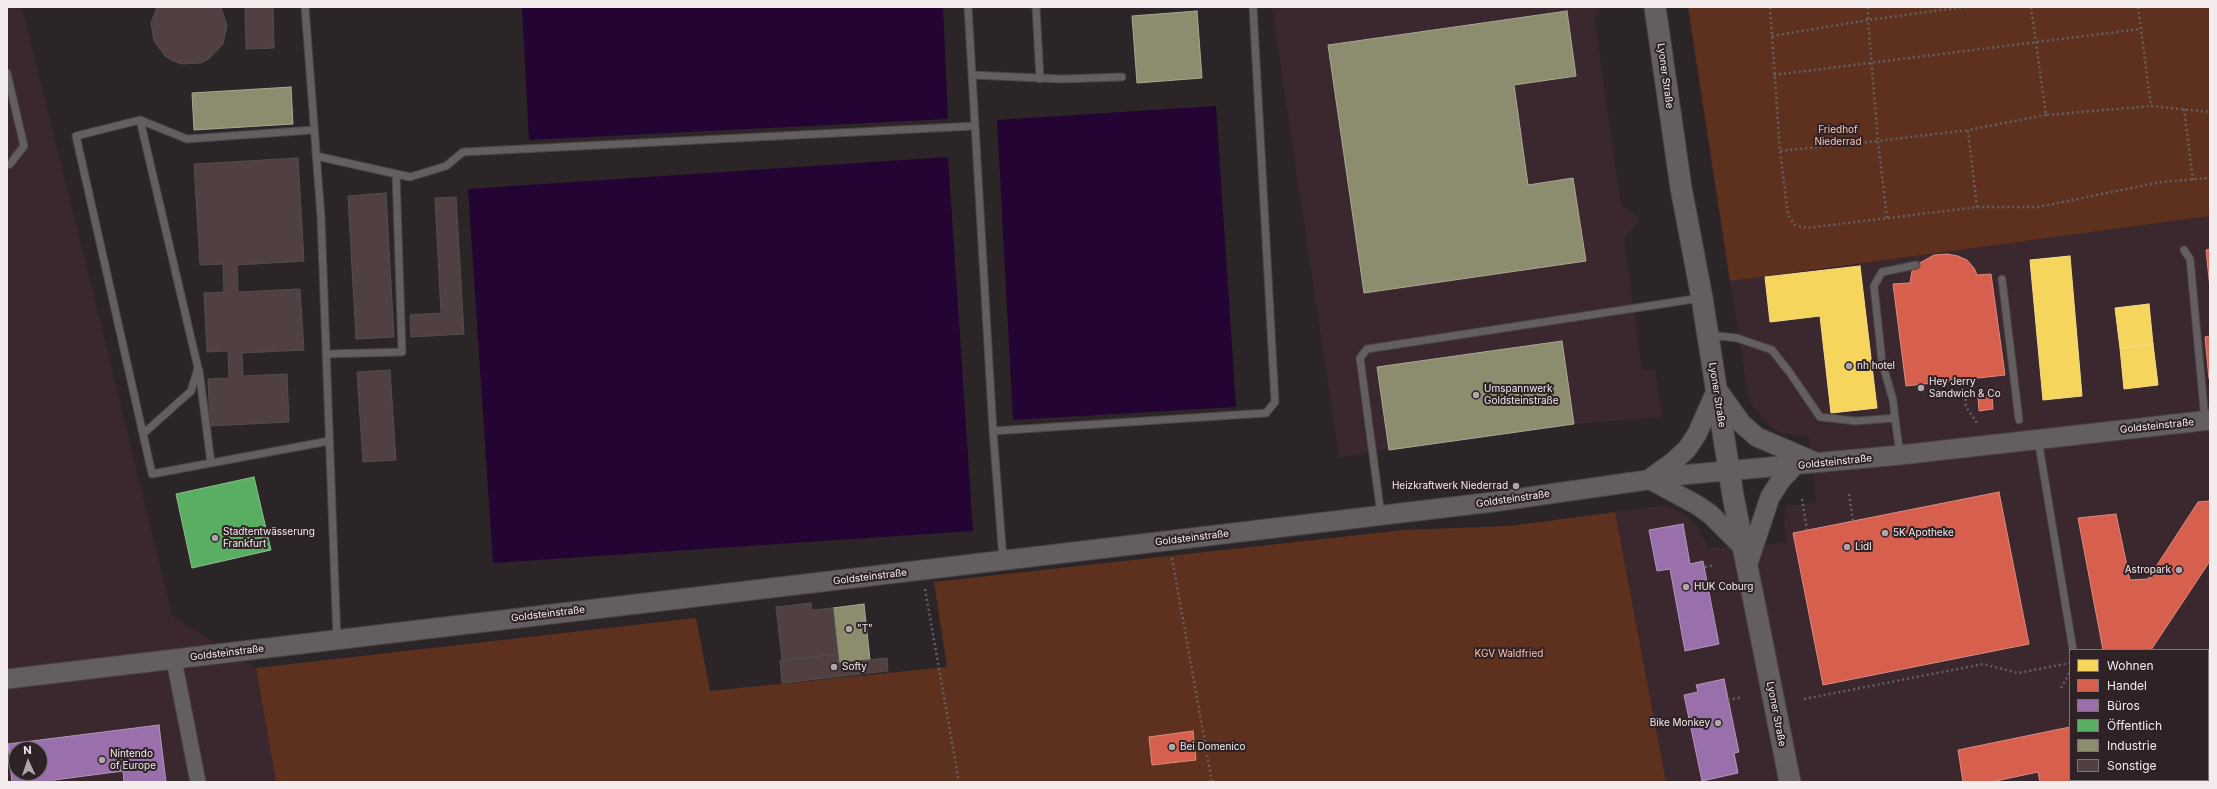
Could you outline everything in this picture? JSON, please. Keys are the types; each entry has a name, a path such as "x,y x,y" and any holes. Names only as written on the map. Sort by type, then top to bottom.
{"main road":[{"name":"Lyoner Straße","path":"1655,7 1681,188 1702,298 1729,470 1790,782"}],"street":[{"path":"1717,389 1742,424 1757,437 1820,464"},
{"path":"1717,389 1697,434 1687,449 1674,462 1649,479 1697,505 1710,514 1745,557 1770,497 1781,480 1794,466"},
{"name":"Goldsteinstraße","path":"7,679 1169,541 1497,501 1649,479 1729,470 1820,464 2208,420"},
{"path":"174,660 198,782"}],"lane":[{"path":"305,7 313,130 321,217 336,639"},
{"path":"968,7 993,431 1003,561"},
{"path":"1036,7 1040,79"},
{"path":"993,431 1266,413 1275,402 1253,7"},
{"path":"7,73 24,146 10,164 7,165"},
{"path":"972,75 1040,79 1122,77"},
{"path":"313,130 187,139 140,120 76,136 152,474 329,441"},
{"path":"140,120 198,368 210,463"},
{"path":"316,156 410,176 446,166 463,152 975,126"},
{"path":"326,354 402,352 396,174"},
{"path":"2184,250 2190,259 2208,420"},
{"path":"1900,455 1893,400 1882,362 1874,286 1882,272 1916,265"},
{"path":"2002,279 2019,420"},
{"path":"1381,515 1360,358 1367,349 1702,298"},
{"path":"1707,335 1737,338 1772,350 1790,372 1820,417 1856,421 1895,418"},
{"path":"143,434 191,391 198,368"},
{"path":"2038,439 2073,649"}],"path":[{"path":"1770,7 1780,151 1788,215 1795,225 1807,228 1976,207 2038,207 2161,182 2210,178"},
{"path":"1868,7 1878,141 1887,218"},
{"path":"1772,36 1868,20 1964,7"},
{"path":"2031,7 2046,115"},
{"path":"2138,7 2151,106"},
{"path":"1774,75 2141,29"},
{"path":"1780,151 1968,130 2046,115 2151,106 2210,112"},
{"path":"2184,109 2193,180"},
{"path":"1968,130 1976,207"},
{"path":"1965,394 1966,407 1978,424"},
{"path":"1849,494 1853,521"},
{"path":"1802,499 1807,530"},
{"path":"1169,541 1212,782"},
{"path":"1704,567 1715,565"},
{"path":"922,571 959,782"},
{"path":"1804,699 1983,664 2018,674 2069,663"},
{"path":"2061,688 2069,674"},
{"path":"1728,700 1742,697"}],"shaded area":[{"path":"7,7 22,7 173,617 256,668 276,782 7,782"},
{"path":"522,7 943,7 948,119 529,140"},
{"path":"1272,7 1598,7 1600,14 1594,15 1621,205 1640,219 1624,239 1642,370 1655,369 1662,417 1574,424 1339,457"},
{"path":"1216,106 1236,407 1013,420 997,120"},
{"path":"948,157 973,531 493,563 468,189"},
{"path":"2210,216 2210,782 1666,782 1615,512 1661,506 1670,507 1687,516 1696,524 1708,548 1787,543 1784,522 1786,506 1816,503 1809,437 1782,433 1770,426 1752,405 1748,394 1730,281"}],"green space":[{"name":"Friedhof Niederrad","path":"1688,7 2210,7 2210,216 1730,281"},
{"name":"KGV Waldfried","path":"1615,512 1666,782 276,782 256,668 696,618 710,691 947,667 934,582 1404,530 1510,526"}],"building: Wohnen":[{"path":"2070,256 2082,396 2043,400 2030,260"},
{"name":"nh hotel","path":"1860,266 1877,408 1831,413 1820,316 1770,322 1765,277"},
{"path":"2149,304 2153,344 2120,348 2115,308"},
{"path":"2153,344 2158,385 2124,389 2120,348"}],"building: Handel":[{"path":"2210,249 2210,288 2206,250"},
{"path":"1947,254 1958,256 1967,260 1974,268 1977,275 1991,274 2005,375 1906,386 1893,284 1910,283 1912,271 1916,265 1934,255"},
{"path":"2210,336 2210,379 2209,379 2205,337"},
{"path":"1992,395 1993,409 1979,411 1978,397"},
{"path":"1999,492 2029,644 1823,685 1793,533"},
{"name":"Astropark","path":"2210,501 2210,561 2152,649 2103,649 2078,518 2116,514 2130,580 2148,579 2198,502"},
{"path":"2209,669 2210,669 2209,706"},
{"path":"2069,727 2069,781 2106,781 2040,782 2038,772 1991,782 1963,782 1958,750"},
{"path":"1193,731 1196,760 1152,765 1149,737"},
{"path":"2188,781 2189,782 2147,782"}],"building: Büros":[{"path":"1683,524 1690,564 1703,561 1719,644 1685,651 1670,569 1657,571 1649,530"},
{"path":"1724,679 1739,752 1734,753 1738,773 1702,781 1684,695 1698,692 1696,685"},
{"name":"Nintendo of Europe","path":"159,725 166,782 124,782 123,771 54,780 54,782 12,782 48,781 48,741 32,741"}],"building: Öffentlich":[{"path":"254,477 271,550 192,568 176,494"}],"building: Industrie":[{"path":"1197,11 1202,78 1137,83 1132,16"},
{"path":"1567,11 1576,76 1514,85 1528,185 1573,178 1586,261 1364,293 1328,45"},
{"path":"291,87 293,124 194,130 192,93"},
{"name":"Umspannwerk Goldsteinstraße","path":"1562,341 1574,424 1389,450 1377,367"},
{"path":"864,604 870,660 839,663 833,608"}],"building: Sonstige":[{"path":"157,7 221,7 227,26 223,44 210,58 201,63 182,64 173,61 165,56 154,41 151,23"},
{"path":"245,7 273,7 274,48 246,49"},
{"path":"298,158 304,261 237,265 238,292 300,289 304,350 242,353 243,376 287,374 289,422 210,426 208,379 229,378 228,351 207,352 204,293 224,292 223,264 200,265 194,164"},
{"path":"386,193 394,337 356,339 348,196"},
{"path":"456,197 464,334 411,337 410,315 441,313 435,198"},
{"path":"390,370 396,460 363,462 357,372"},
{"path":"811,603 812,610 833,608 838,654 782,660 776,607"},
{"name":"Softy","path":"838,654 839,663 887,658 888,671 782,683 780,661"}],"place":[{"name":"nh hotel","path":"1849,366"},
{"name":"Hey Jerry Sandwich & Co","path":"1921,388"},
{"name":"Umspannwerk Goldsteinstraße","path":"1476,395"},
{"name":"Heizkraftwerk Niederrad","path":"1516,486"},
{"name":"5K Apotheke","path":"1885,533"},
{"name":"Stadtentwässerung Frankfurt","path":"215,538"},
{"name":"Lidl","path":"1847,547"},
{"name":"Astropark","path":"2179,570"},
{"name":"HUK Coburg","path":"1686,587"},
{"name":"\"T\"","path":"849,629"},
{"name":"Softy","path":"834,667"},
{"name":"Bike Monkey","path":"1718,723"},
{"name":"Bei Domenico","path":"1172,747"},
{"name":"Nintendo of Europe","path":"102,760"}]}
